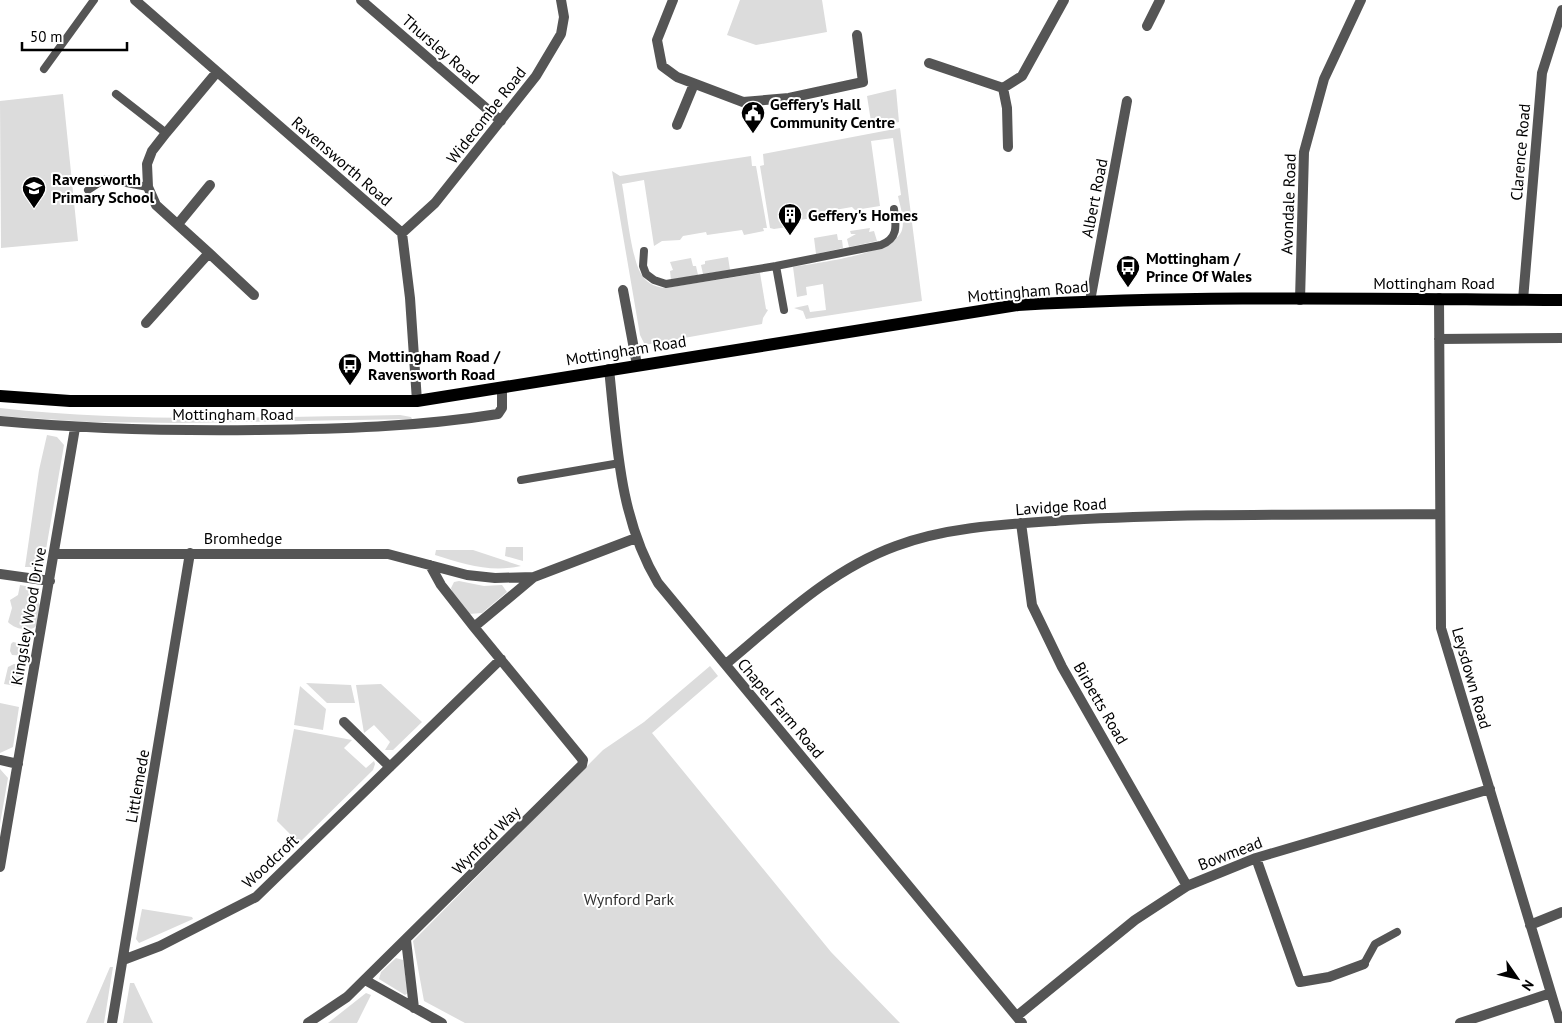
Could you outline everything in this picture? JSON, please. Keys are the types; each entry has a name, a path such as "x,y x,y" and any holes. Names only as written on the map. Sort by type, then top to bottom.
{"main road":[{"name":"Mottingham Road","path":"0,396 70,401 417,401 1018,305 1090,301 1439,298 1562,300"}],"street":[{"name":"Ravensworth Road","path":"135,0 402,233"},
{"name":"Thursley Road","path":"361,0 501,122"},
{"name":"Widecombe Road","path":"402,233 435,203 536,76 561,34 564,17 561,0"},
{"path":"673,0 657,40 659,59 668,72 743,102 788,98 863,82 857,35"},
{"path":"1003,88 1022,76 1064,0"},
{"path":"1147,26 1160,0"},
{"name":"Avondale Road","path":"1300,300 1304,152 1324,79 1361,0"},
{"name":"Clarence Road","path":"1523,300 1542,73 1562,10"},
{"path":"929,63 1003,88"},
{"path":"217,72 152,151 147,164 148,187 152,198 161,212 178,224 254,295"},
{"path":"677,125 694,84"},
{"path":"1003,88 1008,108 1008,147"},
{"name":"Albert Road","path":"1090,301 1127,100"},
{"path":"178,224 210,185"},
{"path":"402,233 410,298 417,401"},
{"path":"146,323 210,253"},
{"path":"623,290 637,365"},
{"name":"Leysdown Road","path":"1439,298 1441,628 1560,1023"},
{"path":"1439,339 1562,338"},
{"name":"Chapel Farm Road","path":"609,369 624,498 636,538 646,563 658,583 1020,1020"},
{"name":"Mottingham Road","path":"0,421 74,428 175,431 353,429 458,421 498,414 502,408 502,387"},
{"name":"Kingsley Wood Drive","path":"0,867 50,581 74,428"},
{"name":"Lavidge Road","path":"726,664 825,582 856,564 896,546 940,534 1021,523 1113,518 1439,514"},
{"name":"Birbetts Road","path":"1021,523 1032,604 1062,667 1187,886"},
{"name":"Bromhedge","path":"54,554 388,554 489,578 534,576 636,538"},
{"name":"Littlemede","path":"112,1023 190,553"},
{"path":"430,565 441,584 500,659"},
{"path":"0,574 50,581"},
{"path":"474,627 534,576"},
{"name":"Woodcroft","path":"122,960 160,946 256,897 500,659"},
{"name":"Wynford Way","path":"308,1023 336,1006 365,980 582,765 583,760 500,659"},
{"path":"344,722 390,767"},
{"path":"0,760 18,764"},
{"name":"Bowmead","path":"1020,1020 1135,920 1187,886 1256,858 1490,789"},
{"path":"1256,858 1300,982 1329,977 1364,964"},
{"path":"1530,925 1562,912"},
{"path":"406,940 414,1008"},
{"path":"365,980 442,1023"},
{"path":"1460,1023 1551,994"}],"lane":[{"path":"44,69 94,0"},
{"path":"116,94 166,133"},
{"path":"88,190 104,180 148,187"},
{"path":"644,251 643,266 646,274 654,280 666,284 776,266 886,243 896,233 894,209"},
{"path":"776,266 784,310"},
{"path":"521,480 620,463"},
{"path":"1364,964 1375,944 1397,932"}],"green space":[{"path":"740,0 822,0 827,32 756,45 727,35"},
{"path":"896,89 899,122 872,128 867,96"},
{"path":"63,94 78,241 1,248 0,101"},
{"path":"900,128 922,301 806,319 803,311 794,308 808,305 810,312 826,310 823,284 806,287 807,295 797,297 793,267 836,260 870,251 896,238 902,230 903,217 898,196 901,195 893,138 871,141 880,206 855,210 852,207 829,211 826,216 793,221 794,226 774,229 770,228 760,166 764,165 763,154"},
{"path":"751,156 752,166 756,166 767,228 763,228 764,231 744,235 742,230 707,235 706,232 683,236 680,240 662,241 654,246 644,180 622,184 634,254 640,272 647,281 665,288 760,273 766,309 768,310 762,324 645,345 640,335 612,171 620,176"},
{"path":"870,228 869,232 874,231 877,241 849,247 847,239 856,234 851,234 850,231"},
{"path":"837,234 838,240 842,240 843,248 816,254 814,238"},
{"path":"728,257 730,270 703,274 701,265 705,264 705,261"},
{"path":"691,258 693,266 696,266 698,275 671,280 670,271 673,270 670,262"},
{"path":"0,408 100,416 250,418 400,415 411,417 412,419 178,423 90,422 0,416"},
{"path":"47,435 57,437 64,445 43,567 25,567 39,470"},
{"path":"506,547 523,547 523,561 505,556"},
{"path":"436,550 473,550 521,566 488,568 477,566 435,555"},
{"path":"459,581 484,586 502,585 507,592 482,613 469,614 453,594 451,588 454,582"},
{"path":"20,585 36,588 41,607 38,623 36,626 28,629 19,628 8,622 12,608 10,600 18,595"},
{"path":"13,642 30,646 29,656 12,655 10,651"},
{"path":"14,664 25,666 23,687 4,684 8,667"},
{"name":"Wynford Park","path":"710,666 718,676 652,733 831,952 900,1023 465,1023 424,1001 413,941 603,750 644,722"},
{"path":"306,683 351,685 355,703 327,703"},
{"path":"381,684 422,722 393,750 385,750 390,742 374,725 364,733 356,685"},
{"path":"300,686 326,709 323,730 294,725"},
{"path":"0,703 19,707 13,747 0,753"},
{"path":"294,729 352,740 344,748 366,768 374,761 375,764 373,770 299,843 277,821"},
{"path":"0,769 8,778 0,824"},
{"path":"142,909 192,917 193,919 139,943 136,939"},
{"path":"396,958 403,960 408,993 405,995 379,979 381,972"},
{"path":"110,967 113,967 104,1023 86,1023"},
{"path":"130,983 134,983 153,1023 123,1023"},
{"path":"366,993 371,995 357,1023 328,1023"}],"place":[{"name":"Geffery's Hall Community Centre","path":"753,134"},
{"name":"Ravensworth Primary School","path":"34,209"},
{"name":"Geffery's Homes","path":"790,236"},
{"name":"Mottingham / Prince Of Wales","path":"1128,288"},
{"name":"Mottingham Road / Ravensworth Road","path":"350,386"}]}
